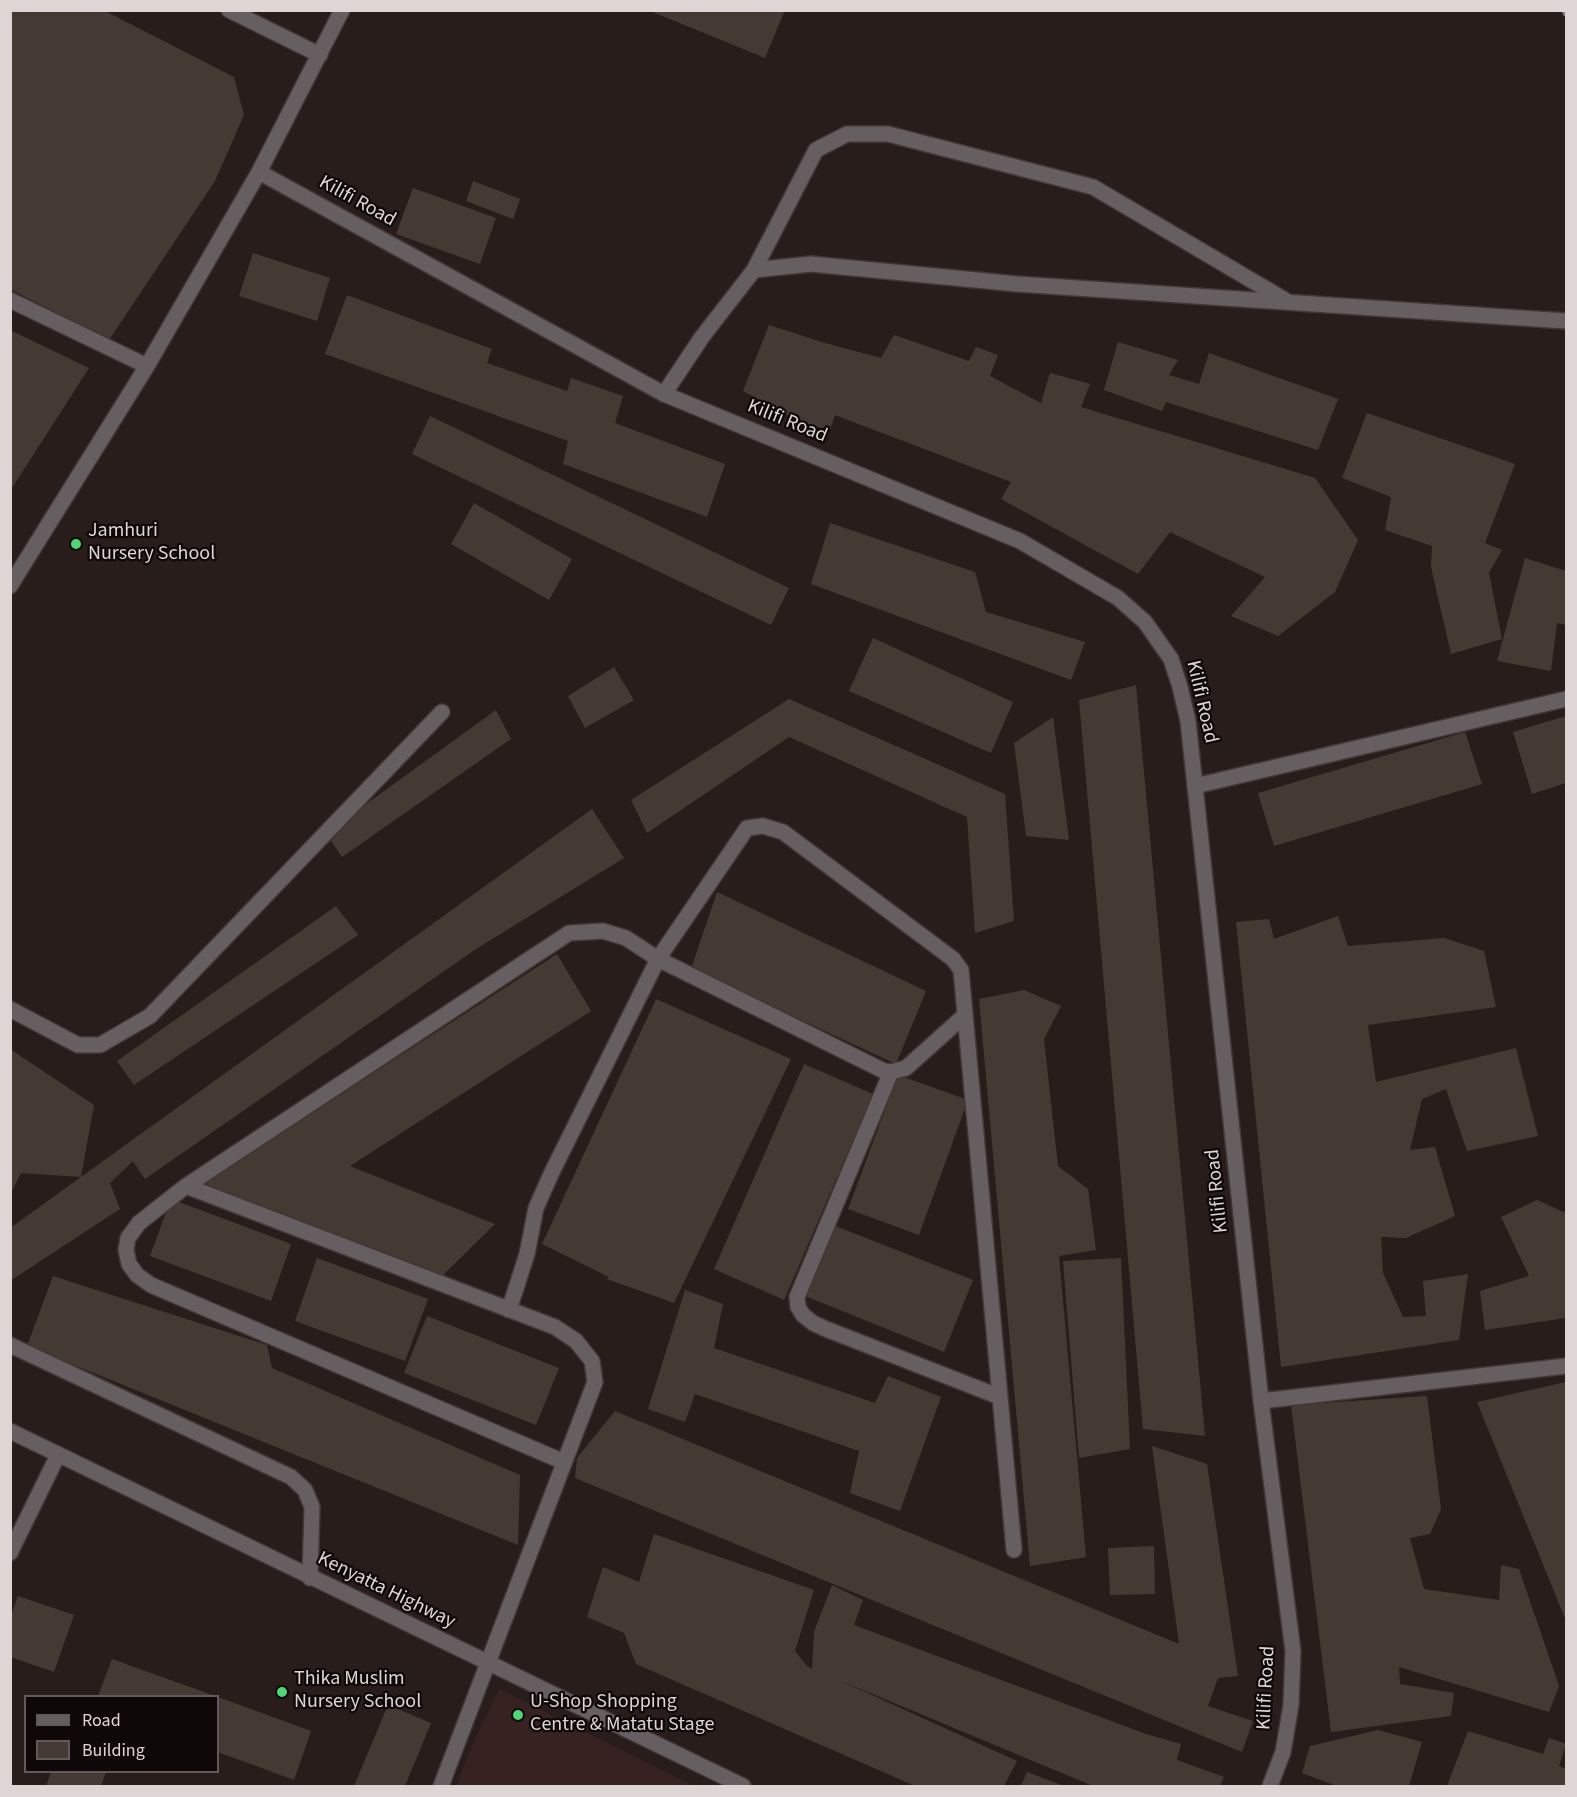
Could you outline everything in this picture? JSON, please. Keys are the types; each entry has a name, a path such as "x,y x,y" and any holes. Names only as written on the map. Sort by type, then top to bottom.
{"street":[{"path":"229,10 320,55"},
{"path":"10,586 147,366 260,172 342,10"},
{"path":"664,394 702,338 754,270 816,150 847,134 888,134 1093,187 1289,303"},
{"name":"Kilifi Road","path":"260,172 664,394 1020,541 1118,598 1145,622 1171,659 1188,721 1261,1401 1293,1651 1291,1705 1283,1752 1270,1786"},
{"path":"754,270 811,264 1017,284 1566,321"},
{"path":"10,300 147,366"},
{"path":"1195,786 1566,699"},
{"path":"10,1009 78,1045 100,1045 150,1016 442,712"},
{"path":"509,1310 527,1254 536,1209 552,1172 658,959 747,828 763,826 783,831 953,959 961,970 1014,1550"},
{"path":"564,1462 151,1285 137,1275 129,1264 126,1250 128,1238 139,1222 186,1186 569,933 603,931 626,938 658,959 884,1071 891,1072 906,1068 965,1015"},
{"path":"891,1072 797,1297 798,1307 803,1316 826,1329 1000,1397"},
{"path":"186,1186 555,1327 576,1341 592,1361 595,1382 441,1786"},
{"path":"10,1345 291,1477 305,1490 312,1507 310,1578"},
{"path":"1261,1401 1566,1366"},
{"name":"Kenyatta Highway","path":"10,1431 743,1786"},
{"path":"10,1553 58,1455"}],"path":[{"path":"1563,10 1566,16"}],"shaded area":[{"name":"U-Shop Shopping Centre & Matatu Stage","path":"499,1689 693,1786 456,1786"}],"building":[{"path":"10,10 103,10 234,77 244,115 215,181 109,340 10,289"},
{"path":"648,10 785,10 765,58"},
{"path":"473,181 520,199 513,219 466,201"},
{"path":"413,188 496,218 480,264 396,234"},
{"path":"253,253 330,278 317,321 239,296"},
{"path":"347,295 492,349 487,363 567,391 571,378 623,396 615,423 725,464 707,517 563,464 568,441 325,354"},
{"path":"769,325 881,358 894,335 969,361 976,347 998,355 990,376 1041,403 1050,373 1090,384 1081,407 1315,478 1358,540 1335,592 1278,636 1231,616 1265,577 1170,532 1138,574 1001,499 1011,482 835,415 830,430 804,424 743,391"},
{"path":"10,330 89,368 10,491"},
{"path":"1118,342 1178,360 1169,375 1199,384 1209,353 1338,399 1318,450 1166,402 1162,411 1104,390"},
{"path":"1367,413 1515,464 1485,543 1502,550 1489,573 1502,639 1451,654 1431,567 1432,546 1385,530 1391,497 1342,478"},
{"path":"430,416 789,588 771,625 412,454"},
{"path":"474,503 572,559 549,600 451,544"},
{"path":"830,523 975,572 986,612 1085,642 1071,680 811,584"},
{"path":"1525,558 1566,571 1566,625 1557,623 1551,671 1497,661"},
{"path":"873,638 1013,702 991,753 849,691"},
{"path":"614,667 634,700 585,728 568,696"},
{"path":"1136,685 1205,1436 1143,1429 1079,700"},
{"path":"789,699 1005,794 1014,921 975,933 967,817 789,737 647,833 631,800"},
{"path":"496,710 511,739 342,857 326,833"},
{"path":"1566,716 1566,783 1532,794 1513,732"},
{"path":"1053,717 1069,840 1026,836 1014,743"},
{"path":"1465,732 1482,784 1274,846 1258,793"},
{"path":"592,809 624,858 476,949 145,1179 133,1161 110,1183 120,1209 10,1281 10,1228"},
{"path":"717,892 926,991 896,1064 691,969"},
{"path":"336,906 358,935 134,1085 117,1061"},
{"path":"1338,916 1348,946 1444,938 1484,951 1496,1007 1368,1025 1376,1082 1516,1048 1538,1136 1467,1151 1446,1089 1422,1099 1410,1150 1435,1147 1455,1216 1406,1238 1381,1237 1383,1273 1403,1317 1426,1316 1423,1281 1468,1274 1459,1340 1281,1367 1236,922 1269,919 1274,939"},
{"path":"557,954 591,1011 350,1166 495,1224 440,1278 196,1188"},
{"path":"1024,990 1061,1006 1044,1039 1058,1166 1088,1189 1096,1250 1059,1256 1086,1557 1030,1566 979,999"},
{"path":"656,999 791,1059 674,1303 607,1279 609,1277 542,1244"},
{"path":"10,1049 94,1105 81,1177 21,1173 10,1195"},
{"path":"804,1064 873,1094 784,1300 714,1269"},
{"path":"898,1075 968,1100 919,1235 848,1209"},
{"path":"171,1199 291,1244 271,1301 150,1256"},
{"path":"1537,1200 1566,1213 1566,1318 1485,1330 1480,1291 1529,1276 1501,1217"},
{"path":"833,1225 973,1280 944,1352 805,1296"},
{"path":"317,1258 428,1299 405,1361 295,1321"},
{"path":"1121,1258 1130,1449 1079,1458 1063,1261"},
{"path":"53,1276 267,1345 272,1368 520,1475 518,1545 27,1346"},
{"path":"685,1290 723,1304 714,1348 875,1403 888,1376 941,1397 900,1511 850,1493 859,1451 695,1394 685,1422 648,1409"},
{"path":"427,1316 559,1368 536,1425 404,1373"},
{"path":"1566,1382 1566,1621 1477,1402"},
{"path":"1427,1396 1441,1509 1430,1534 1410,1538 1424,1589 1499,1600 1501,1565 1519,1569 1559,1686 1549,1712 1399,1667 1400,1684 1454,1693 1451,1716 1331,1732 1291,1405"},
{"path":"615,1411 1179,1644 1152,1446 1207,1464 1238,1676 1218,1678 1208,1706 1253,1721 1242,1752 575,1478 577,1458"},
{"path":"654,1534 814,1590 795,1651 812,1669 814,1632 832,1585 863,1600 854,1625 1146,1734 1181,1744 1177,1760 1224,1777 1220,1786 1093,1786 839,1680 1017,1761 1004,1786 915,1786 636,1664 624,1633 587,1617 603,1567 639,1582"},
{"path":"1154,1546 1155,1594 1110,1595 1108,1548"},
{"path":"18,1596 74,1615 54,1672 10,1657 10,1618"},
{"path":"112,1659 212,1695 98,1695"},
{"path":"219,1697 311,1731 294,1780 219,1752"},
{"path":"388,1705 431,1723 405,1786 354,1786"},
{"path":"1378,1730 1422,1742 1409,1786 1333,1786 1302,1773 1310,1746"},
{"path":"1468,1731 1543,1754 1549,1738 1566,1744 1559,1766 1566,1769 1566,1786 1447,1786"},
{"path":"1027,1772 1064,1786 1021,1786"},
{"path":"51,1773 106,1773 101,1786 46,1786"}],"place":[{"name":"Jamhuri Nursery School","path":"76,544"},
{"name":"Thika Muslim Nursery School","path":"282,1692"},
{"name":"U-Shop Shopping Centre & Matatu Stage","path":"518,1715"}]}
